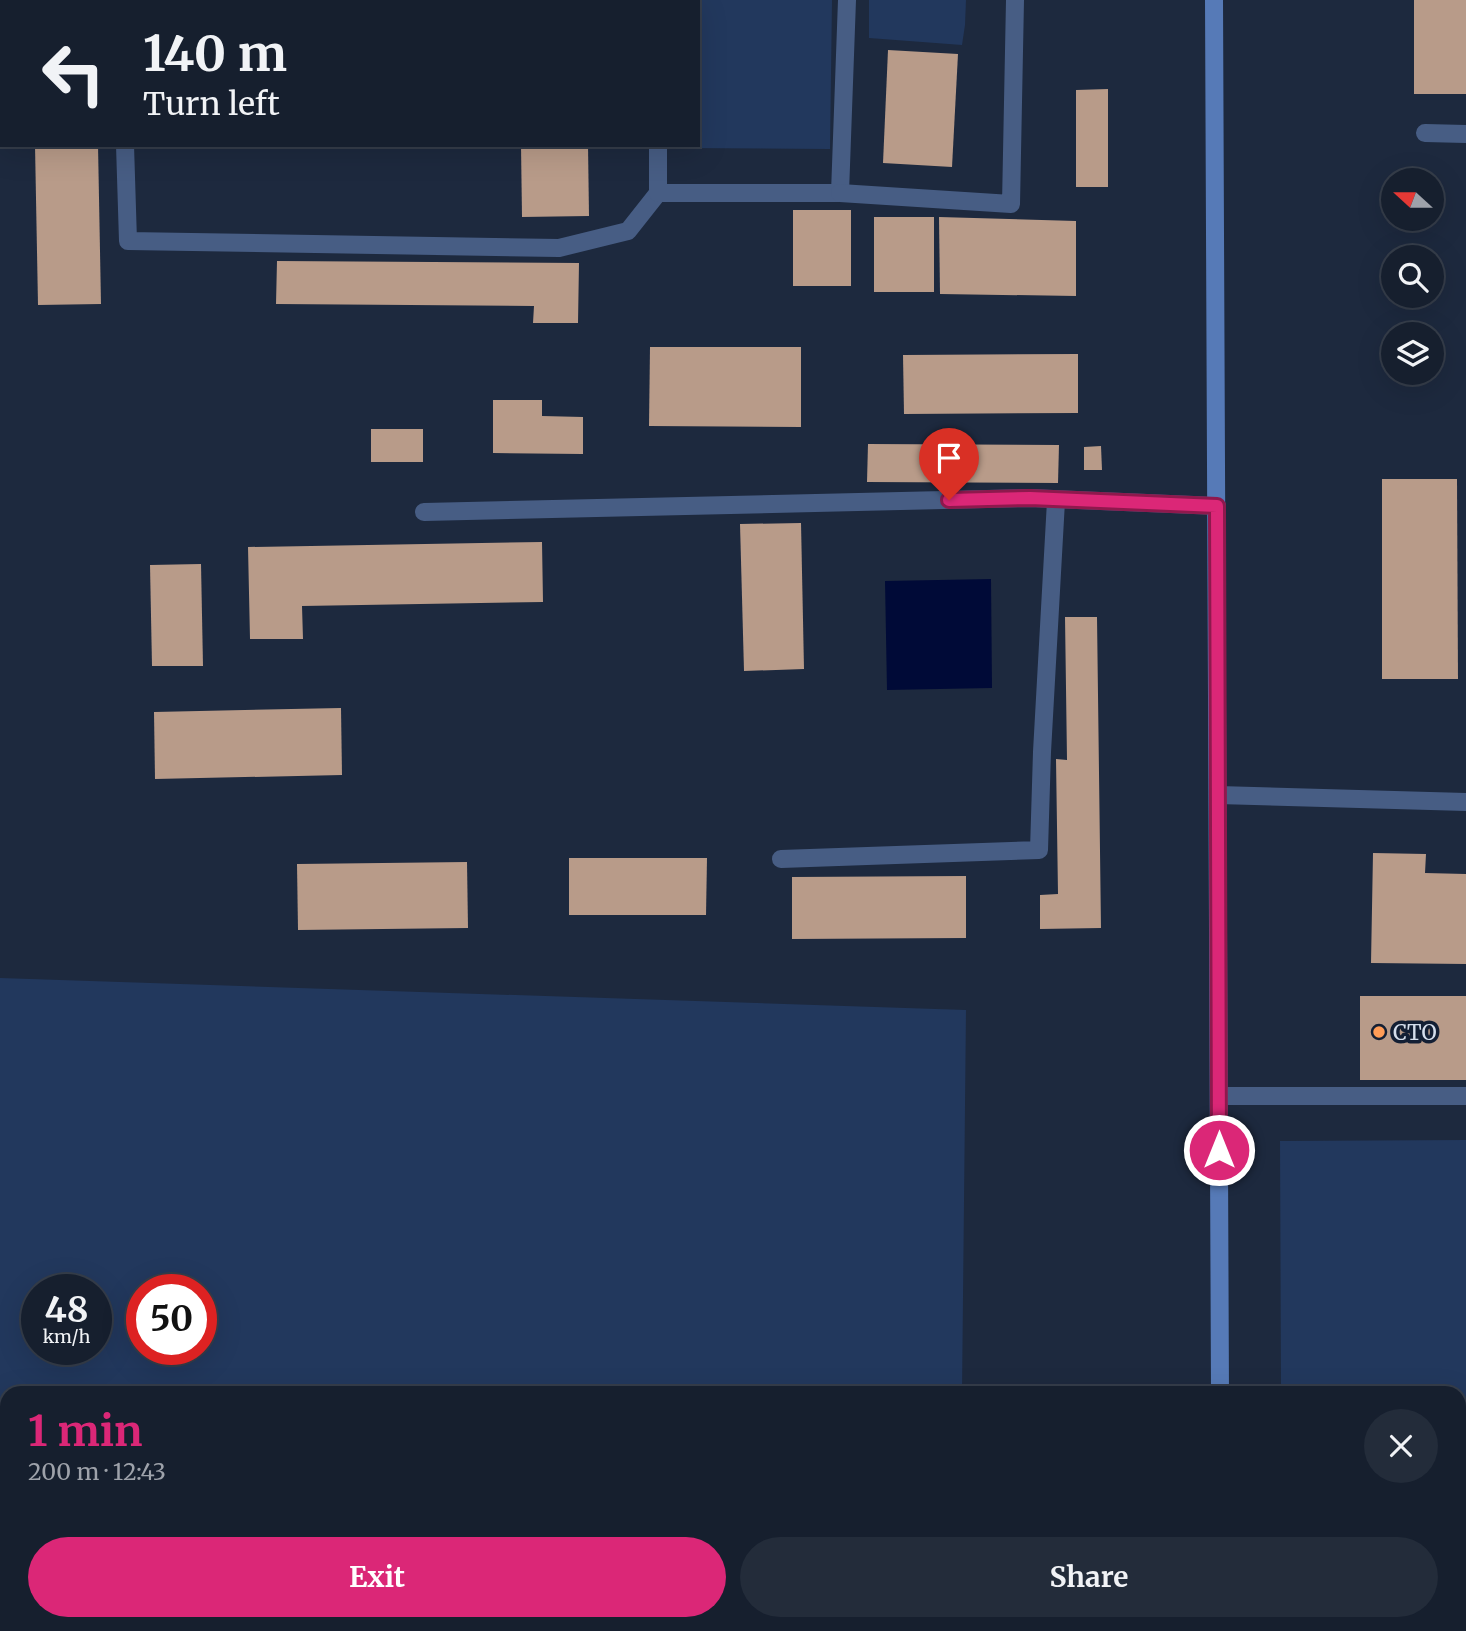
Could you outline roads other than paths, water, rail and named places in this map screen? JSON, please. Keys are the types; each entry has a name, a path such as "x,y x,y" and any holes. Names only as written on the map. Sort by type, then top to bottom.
{"main road":[{"path":"1214,0 1220,1386"}],"lane":[{"path":"840,193 847,0"},
{"path":"658,193 840,193 1011,204 1015,0"},
{"path":"1425,133 1466,134"},
{"path":"125,147 128,241 559,248 628,231 658,193 658,147"},
{"path":"425,512 1017,498 1217,506"},
{"path":"781,859 1039,850 1056,501"},
{"path":"1218,795 1466,802"},
{"path":"1219,1096 1466,1096"}],"place":[{"name":"СТО","path":"1379,1032"}]}
